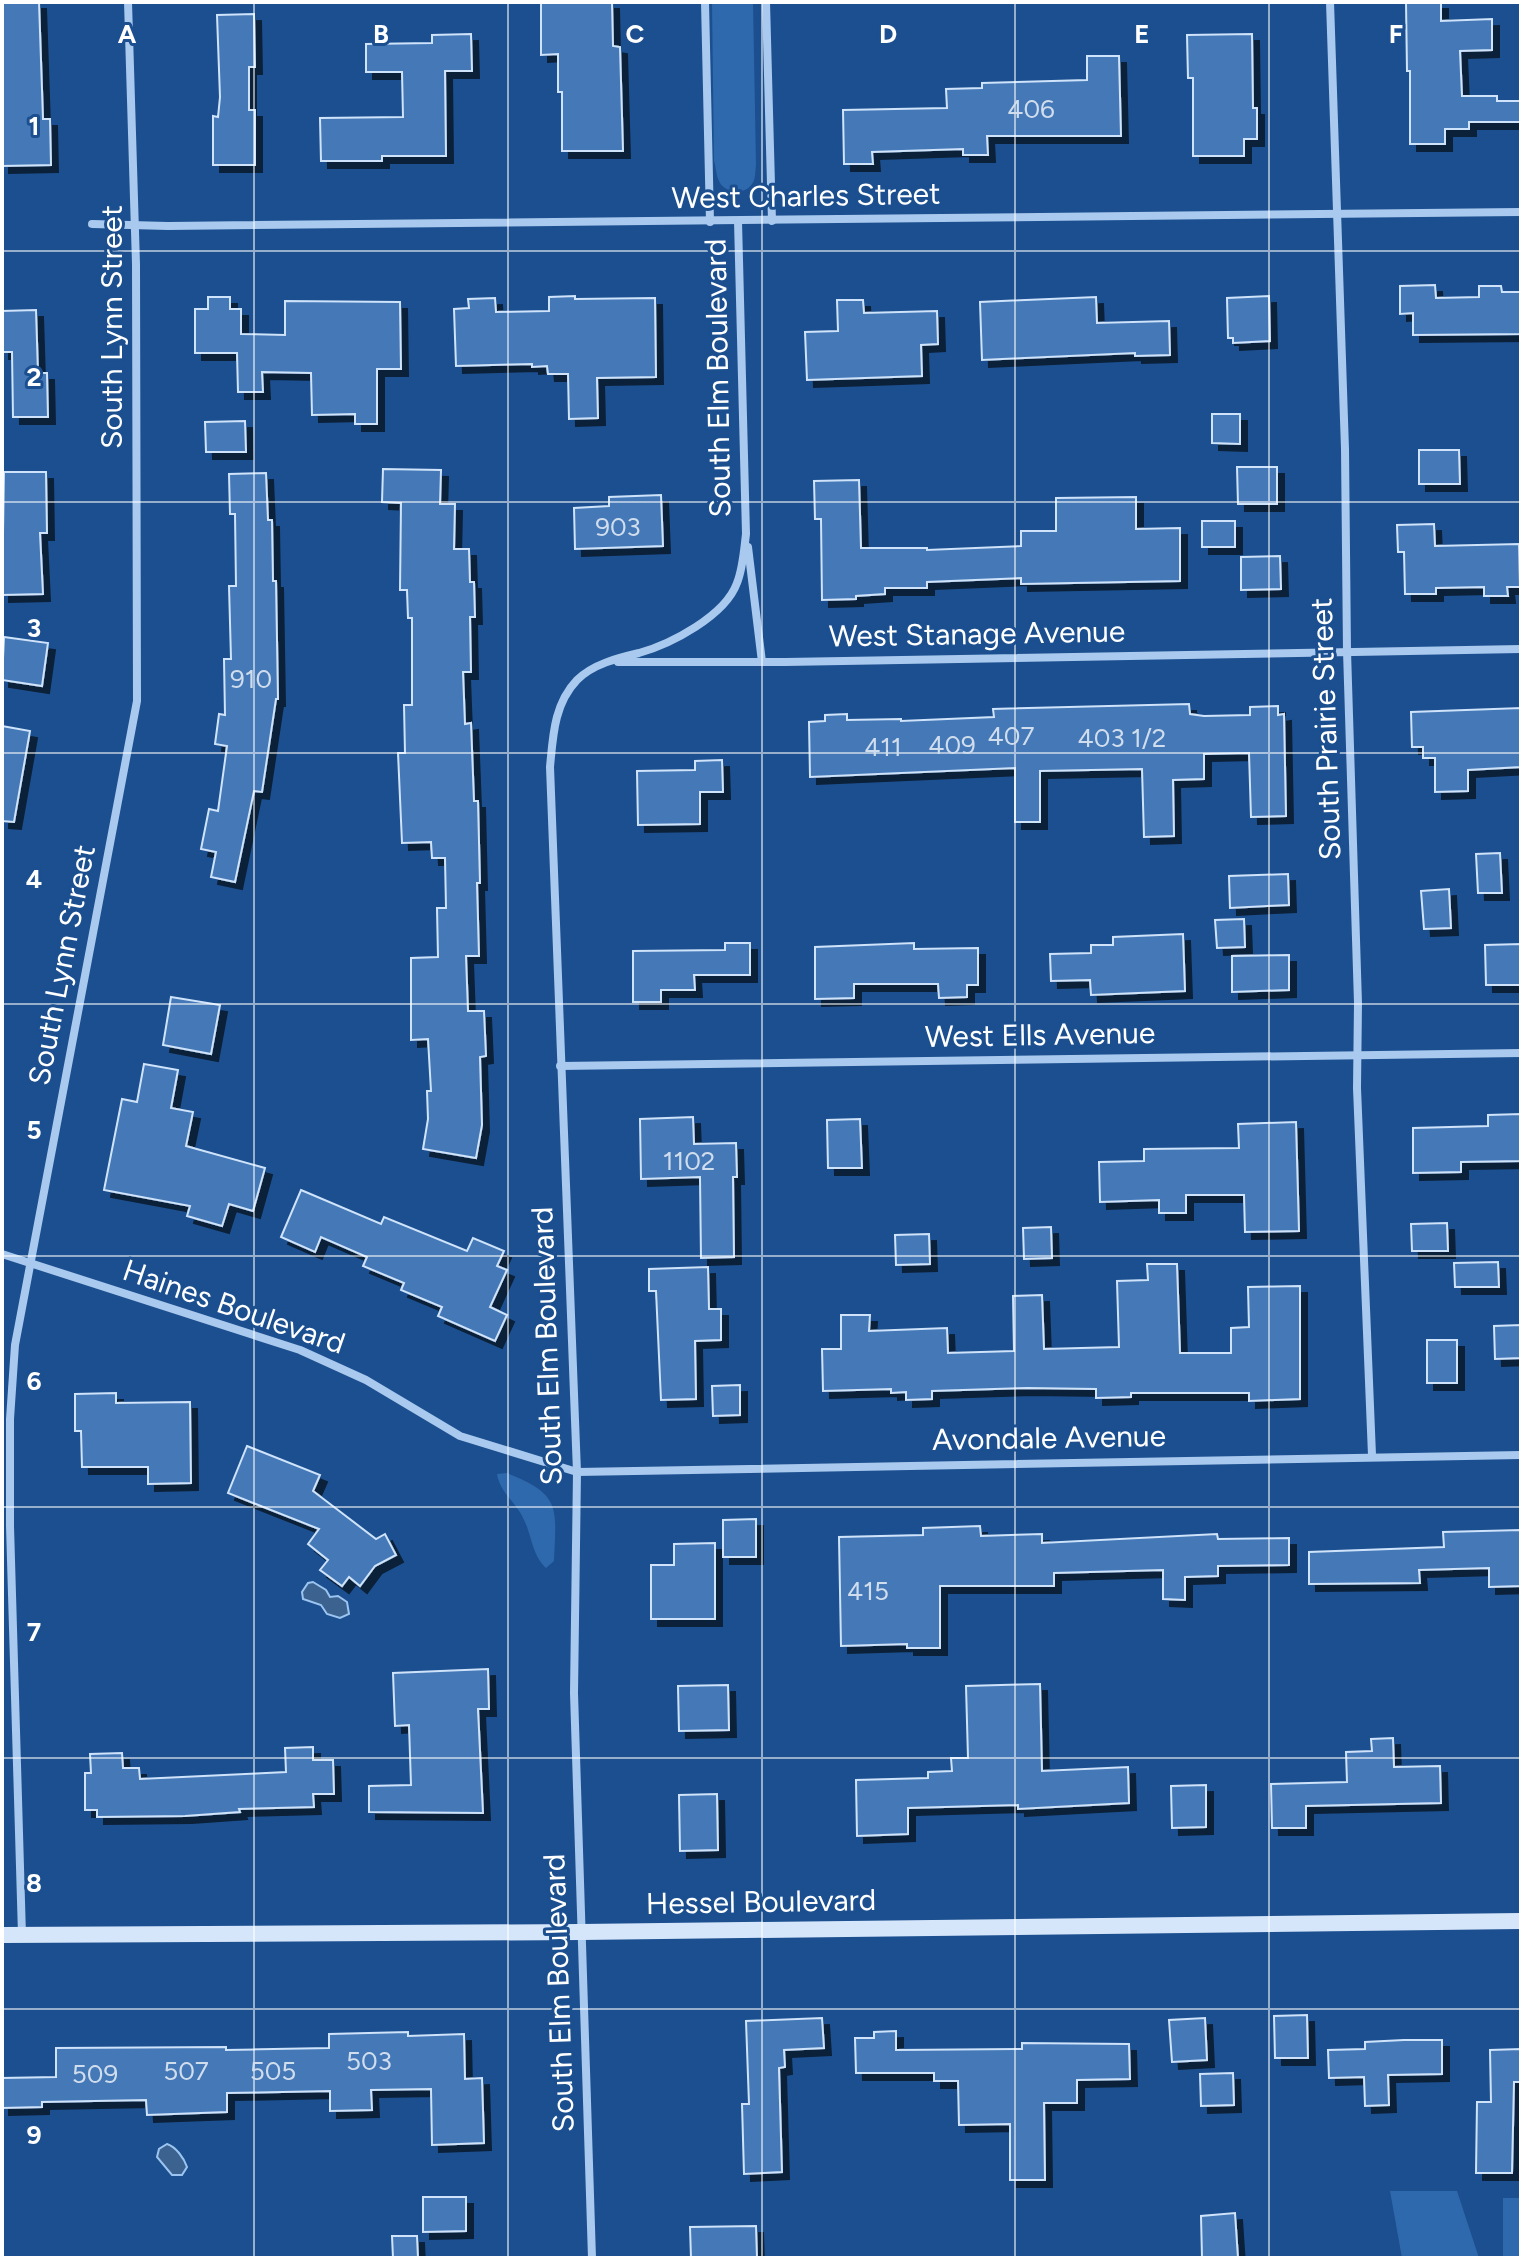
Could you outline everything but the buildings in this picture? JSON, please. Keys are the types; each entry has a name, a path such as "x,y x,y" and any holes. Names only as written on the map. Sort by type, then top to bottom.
{"street":[{"name":"South Lynn Street","path":"22,1935 10,1526 10,1419 15,1345 137,701 136,225 128,2"},
{"name":"South Elm Boulevard","path":"705,2 710,222"},
{"name":"South Elm Boulevard","path":"766,2 772,221"},
{"name":"South Prairie Street","path":"1330,2 1345,449 1358,1055 1372,1455"},
{"name":"West Charles Street","path":"92,224 710,222 1521,212"},
{"name":"South Elm Boulevard","path":"738,221 746,534 762,662"},
{"name":"South Elm Boulevard","path":"592,2258 574,1693 577,1472 550,767 554,723 578,679 607,661 685,636 727,600 737,585 746,534"},
{"name":"West Stanage Avenue","path":"607,661 762,662 1521,649"},
{"name":"West Ells Avenue","path":"560,1066 1521,1053"},
{"name":"Haines Boulevard","path":"2,1254 300,1350 366,1380 460,1436 577,1472"},
{"name":"Avondale Avenue","path":"577,1472 1372,1455 1521,1455"},
{"name":"Hessel Boulevard","path":"2,1935 1521,1921"}],"shaded area":[{"path":"712,2 753,2 756,165 753,182 739,191 722,185 714,161"},
{"path":"507,1473 538,1488 552,1505 555,1515 554,1561 546,1568 535,1551 521,1514 499,1481 497,1474"},
{"path":"313,1582 326,1590 330,1597 338,1596 347,1602 349,1614 340,1618 327,1614 321,1605 303,1599 302,1592 308,1583"},
{"path":"167,2144 186,2164 182,2175 172,2175 157,2157 159,2149"},
{"path":"1390,2191 1457,2191 1479,2258 1402,2258"},
{"path":"1503,2198 1521,2198 1521,2258 1503,2258"}]}
